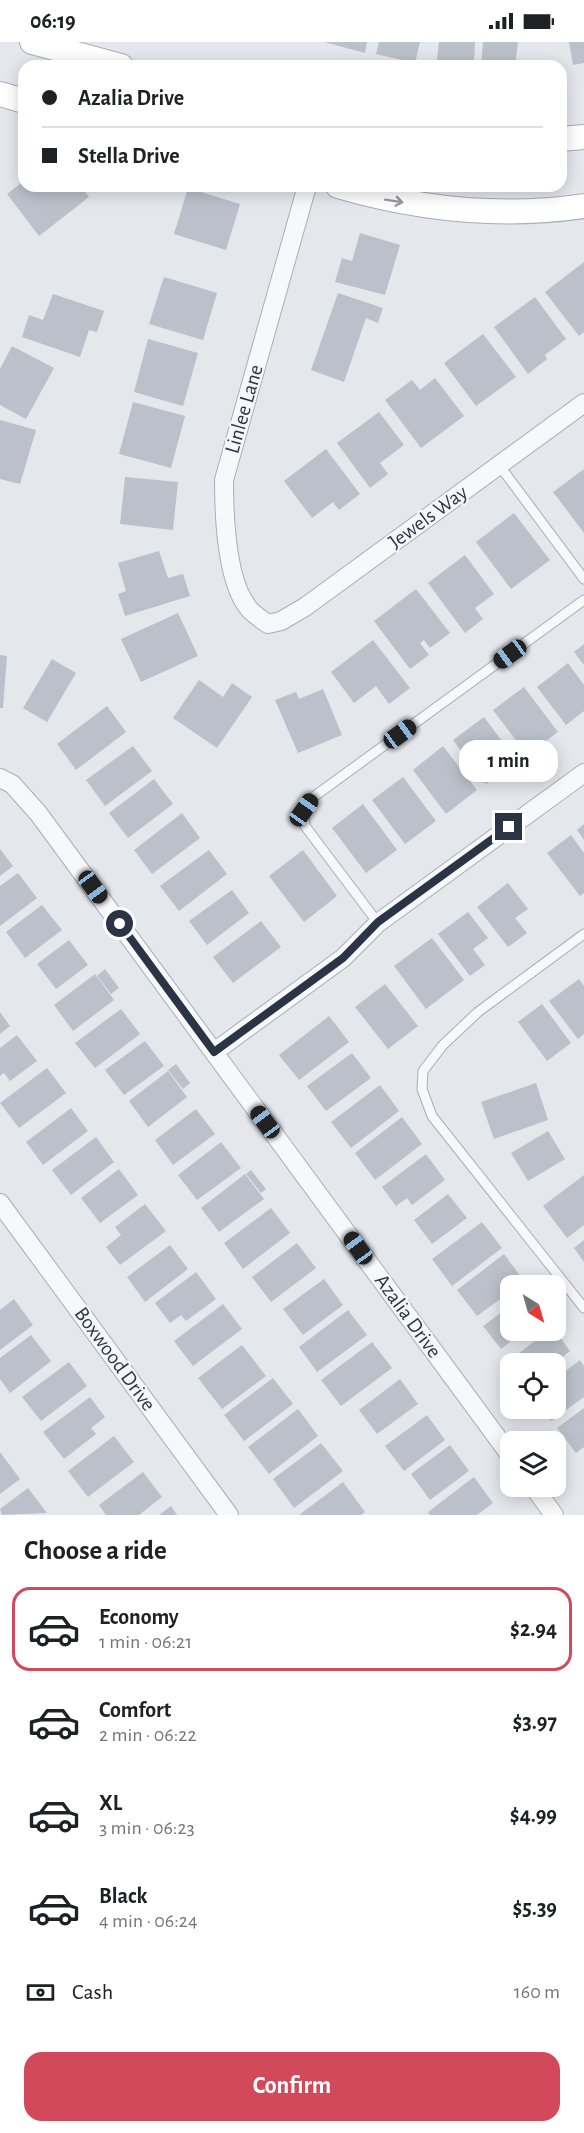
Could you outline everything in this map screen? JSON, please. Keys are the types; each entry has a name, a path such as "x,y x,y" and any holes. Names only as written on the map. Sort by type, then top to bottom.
{"main road":[{"path":"32,42 99,60"},
{"path":"0,94 18,98"},
{"path":"567,138 584,137"},
{"path":"358,192 381,199 494,212 584,206"}],"street":[{"name":"Linlee Lane","path":"268,624 249,609 231,570 224,519 224,480 305,192"},
{"name":"Jewels Way","path":"268,624 281,621 305,608 584,403"},
{"path":"214,1052 343,958 378,922 584,773"},
{"name":"Azalia Drive","path":"0,778 12,784 38,813 500,1441"},
{"name":"Boxwood Drive","path":"0,1203 229,1515"},
{"path":"541,1497 554,1515"}],"lane":[{"path":"499,465 584,579"},
{"path":"378,922 305,826 304,810 312,798 584,600"},
{"path":"584,934 478,1012 443,1045 423,1071 422,1089 432,1116 584,1308"}],"building":[{"path":"324,42 367,42 365,53"},
{"path":"379,42 420,42 416,60 402,60 376,54"},
{"path":"439,42 475,42 474,60 437,60"},
{"path":"483,42 518,42 516,60 482,60"},
{"path":"569,42 584,42 584,63 573,65"},
{"path":"18,186 18,192 85,192 89,197 39,236 7,194"},
{"path":"187,192 201,192 240,204 226,250 174,234"},
{"path":"360,233 400,245 385,295 335,282 342,258 352,261"},
{"path":"584,262 584,332 579,336 545,292"},
{"path":"164,277 217,293 203,340 149,324"},
{"path":"338,293 383,308 378,323 366,318 344,382 311,370"},
{"path":"53,294 104,311 97,332 89,330 80,357 22,337 29,315 43,320"},
{"path":"535,297 566,339 545,355 547,359 528,374 494,327"},
{"path":"483,334 516,377 476,406 444,363"},
{"path":"148,339 198,353 183,406 134,392"},
{"path":"12,346 54,368 26,419 0,405 0,369"},
{"path":"435,378 464,416 421,448 385,400 412,380 420,390"},
{"path":"133,402 185,416 171,468 119,454"},
{"path":"379,412 404,445 380,463 388,474 370,488 337,443"},
{"path":"0,420 36,430 20,484 0,479"},
{"path":"326,449 360,494 339,510 333,502 312,518 284,481"},
{"path":"584,469 584,533 553,492"},
{"path":"125,477 178,482 173,530 120,524"},
{"path":"514,513 550,560 511,589 476,542"},
{"path":"159,551 168,578 183,574 190,596 125,616 118,594 126,591 118,563"},
{"path":"465,555 494,594 475,608 483,619 465,633 428,583"},
{"path":"416,589 450,633 430,648 424,640 420,643 429,655 410,669 374,621"},
{"path":"178,613 198,656 141,682 121,639"},
{"path":"373,640 410,688 389,704 376,686 354,703 331,672"},
{"path":"584,644 584,665 574,652"},
{"path":"0,655 7,656 3,708 0,708"},
{"path":"52,659 76,673 47,722 23,708"},
{"path":"568,663 584,685 584,711 566,725 537,687"},
{"path":"199,680 223,697 232,683 252,697 217,748 173,718"},
{"path":"524,687 558,732 527,755 493,710"},
{"path":"323,689 342,735 298,753 275,700 296,692 299,699"},
{"path":"107,706 126,732 76,770 57,744"},
{"path":"484,717 517,761 486,784 453,740"},
{"path":"133,746 152,771 105,806 86,780"},
{"path":"443,746 477,790 446,814 413,770"},
{"path":"403,777 436,821 405,844 372,800"},
{"path":"154,779 173,804 128,838 109,813"},
{"path":"363,804 397,850 366,873 332,828"},
{"path":"182,813 200,838 152,874 134,850"},
{"path":"584,824 584,840 577,830"},
{"path":"571,835 584,853 584,893 580,896 547,853"},
{"path":"0,849 13,866 0,876"},
{"path":"209,850 227,874 179,911 160,886"},
{"path":"303,850 337,896 304,922 269,876"},
{"path":"18,873 37,898 0,926 0,886"},
{"path":"508,883 528,909 515,918 527,933 508,947 477,907"},
{"path":"232,890 249,913 207,945 189,921"},
{"path":"42,905 62,930 25,958 6,932"},
{"path":"468,912 488,938 473,949 485,965 470,976 438,934"},
{"path":"261,921 281,947 233,983 213,957"},
{"path":"432,938 464,980 426,1009 394,966"},
{"path":"69,940 88,965 56,989 37,964"},
{"path":"105,969 119,988 111,994 97,976"},
{"path":"95,974 114,1000 73,1031 54,1005"},
{"path":"579,979 584,986 584,1034 578,1039 549,1001"},
{"path":"385,984 418,1026 388,1049 355,1007"},
{"path":"542,1004 571,1043 547,1061 518,1022"},
{"path":"121,1009 140,1034 95,1068 75,1043"},
{"path":"0,1012 10,1026 0,1034"},
{"path":"329,1016 349,1042 299,1080 279,1055"},
{"path":"17,1035 37,1061 10,1081 4,1073 0,1076 0,1048"},
{"path":"145,1041 164,1066 124,1095 105,1070"},
{"path":"352,1053 371,1078 326,1111 307,1086"},
{"path":"176,1064 190,1083 183,1089 168,1070"},
{"path":"47,1068 66,1093 19,1128 0,1103"},
{"path":"168,1071 187,1097 148,1127 129,1101"},
{"path":"536,1083 548,1120 494,1139 481,1102"},
{"path":"380,1085 399,1111 351,1148 331,1122"},
{"path":"71,1108 88,1131 43,1165 26,1142"},
{"path":"196,1109 215,1134 173,1165 155,1140"},
{"path":"402,1117 422,1144 375,1180 355,1153"},
{"path":"548,1131 565,1159 528,1181 511,1153"},
{"path":"96,1137 114,1162 71,1195 52,1170"},
{"path":"221,1142 241,1168 197,1200 178,1175"},
{"path":"426,1154 445,1180 412,1205 407,1198 396,1206 382,1187"},
{"path":"119,1169 138,1195 100,1223 81,1198"},
{"path":"251,1170 266,1189 261,1193 246,1174"},
{"path":"245,1174 264,1199 219,1232 201,1208"},
{"path":"584,1175 584,1225 567,1238 543,1206"},
{"path":"448,1194 467,1218 432,1244 414,1220"},
{"path":"145,1204 166,1231 120,1265 106,1247 121,1235 115,1227"},
{"path":"271,1208 290,1233 243,1269 224,1243"},
{"path":"482,1222 502,1248 452,1286 432,1259"},
{"path":"584,1240 584,1262 574,1248"},
{"path":"297,1243 316,1268 271,1302 252,1277"},
{"path":"170,1245 188,1269 145,1302 127,1277"},
{"path":"504,1254 520,1275 500,1275 500,1299 477,1316 457,1290"},
{"path":"196,1272 216,1299 186,1321 181,1315 170,1323 155,1303"},
{"path":"324,1279 343,1305 303,1335 283,1309"},
{"path":"14,1299 33,1325 0,1350 0,1310"},
{"path":"223,1304 242,1329 193,1366 174,1341"},
{"path":"348,1310 367,1335 317,1372 299,1347"},
{"path":"500,1313 500,1341 511,1341 501,1349 483,1326"},
{"path":"31,1335 51,1361 10,1393 0,1379 0,1358"},
{"path":"535,1341 563,1341 570,1351 566,1354 519,1353"},
{"path":"372,1342 392,1368 341,1406 321,1380"},
{"path":"242,1345 266,1376 222,1409 198,1378"},
{"path":"580,1360 584,1366 584,1397 566,1410 566,1371"},
{"path":"69,1362 87,1386 41,1421 22,1397"},
{"path":"273,1378 293,1404 244,1441 224,1415"},
{"path":"400,1379 418,1404 377,1434 359,1410"},
{"path":"90,1397 105,1417 91,1428 96,1434 64,1459 43,1432"},
{"path":"584,1408 584,1447 576,1453 566,1440 566,1431 559,1431 557,1428"},
{"path":"298,1409 318,1436 269,1474 248,1447"},
{"path":"427,1415 445,1440 404,1471 385,1446"},
{"path":"114,1436 134,1462 88,1497 68,1471"},
{"path":"321,1443 343,1471 294,1508 273,1479"},
{"path":"450,1445 469,1471 430,1500 411,1474"},
{"path":"0,1452 20,1479 0,1494"},
{"path":"143,1472 162,1497 139,1515 106,1515 99,1505"},
{"path":"474,1477 493,1503 477,1515 430,1515 428,1512"},
{"path":"343,1482 365,1512 361,1515 299,1515"},
{"path":"28,1488 47,1513 2,1515 0,1509"},
{"path":"171,1506 177,1515 159,1515"}],"route":[{"path":"120,924 214,1052 343,958 378,922 509,827"}]}
